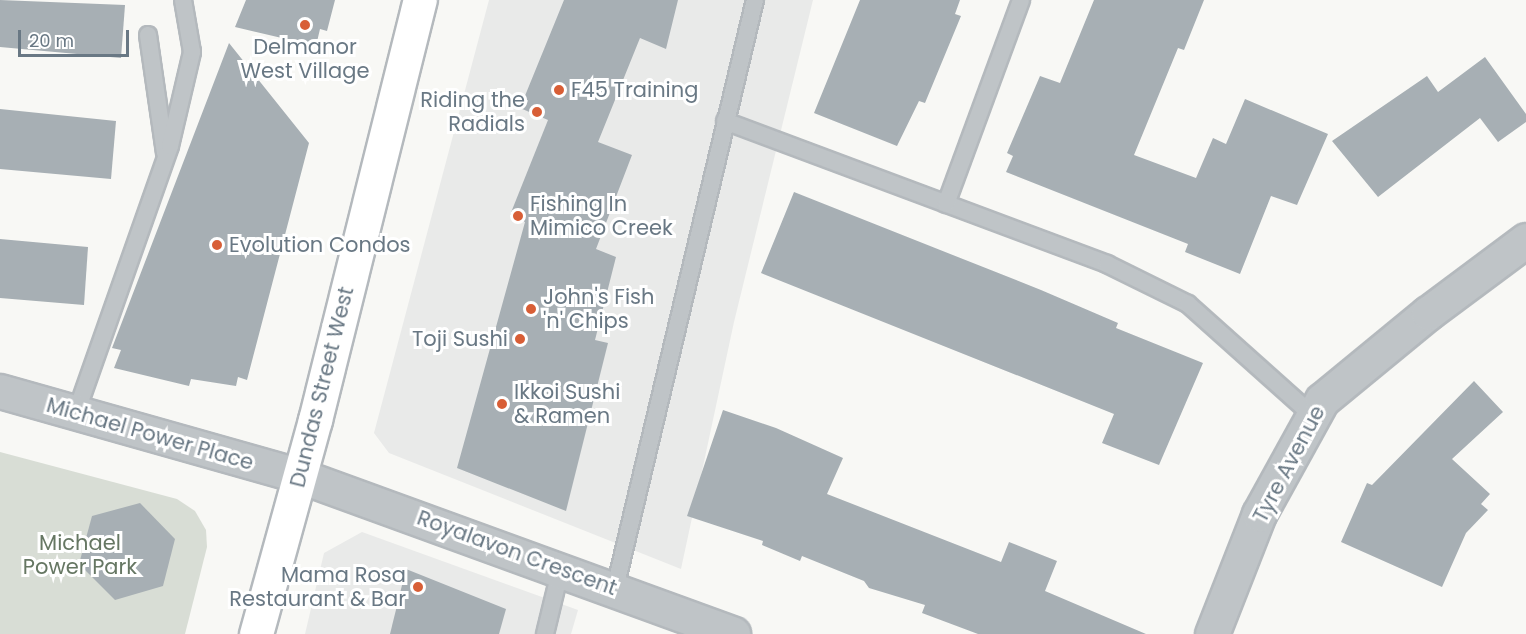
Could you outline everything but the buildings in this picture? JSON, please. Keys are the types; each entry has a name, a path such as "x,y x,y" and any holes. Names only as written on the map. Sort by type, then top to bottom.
{"main road":[{"name":"Dundas Street West","path":"256,634 300,476 420,0"}],"street":[{"name":"Tyre Avenue","path":"1212,634 1259,514 1322,400 1368,361 1526,240"},
{"name":"Michael Power Place","path":"0,391 300,476"},
{"name":"Royalavon Crescent","path":"300,476 561,568 733,634"}],"lane":[{"path":"76,413 165,158 192,52 183,0"},
{"path":"615,588 755,0"},
{"path":"946,204 1021,0"},
{"path":"148,35 165,158"},
{"path":"725,121 1107,264 1188,304 1312,415"},
{"path":"545,634 561,568"}],"shaded area":[{"path":"489,0 813,0 734,322 681,569 389,453 374,433"},
{"path":"362,532 578,610 571,634 305,634 324,553"}],"green space":[{"name":"Michael Power Park","path":"0,452 177,499 195,511 206,530 207,547 185,634 0,634"}],"place":[{"name":"Delmanor West Village","path":"305,25"},
{"name":"F45 Training","path":"559,90"},
{"name":"Riding the Radials","path":"537,112"},
{"name":"Fishing In Mimico Creek","path":"518,216"},
{"name":"Evolution Condos","path":"217,245"},
{"name":"John's Fish 'n' Chips","path":"531,309"},
{"name":"Toji Sushi","path":"520,339"},
{"name":"Ikkoi Sushi & Ramen","path":"502,404"},
{"name":"Mama Rosa Restaurant & Bar","path":"418,587"}]}
